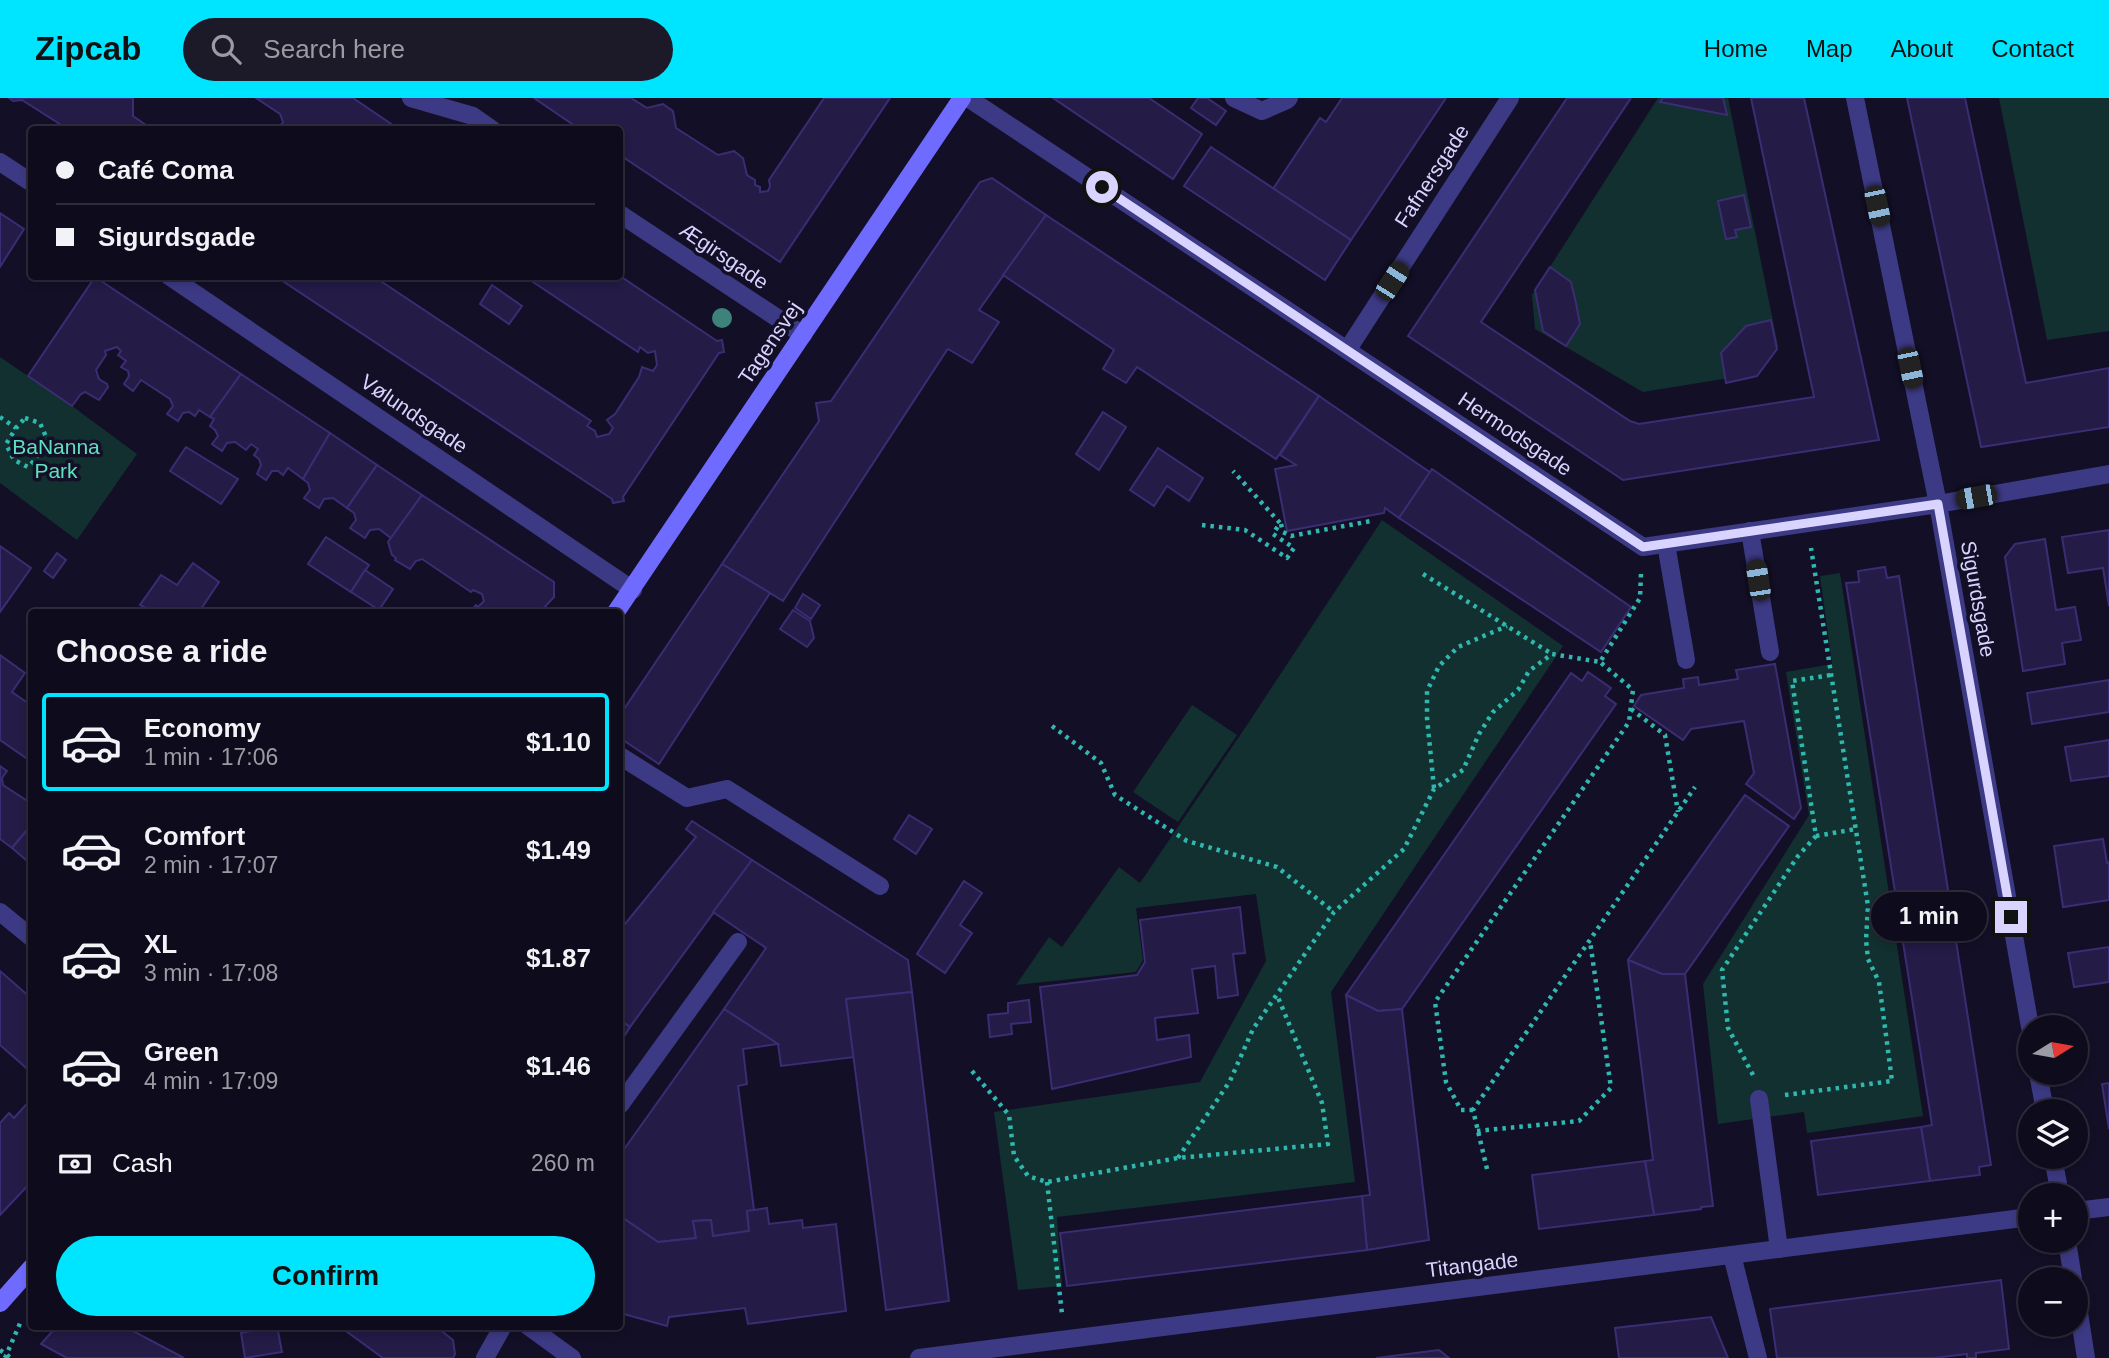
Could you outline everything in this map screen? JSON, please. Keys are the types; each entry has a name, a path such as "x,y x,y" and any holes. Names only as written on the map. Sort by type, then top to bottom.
{"street":[{"path":"411,98 473,116 487,126"},
{"name":"Tagensvej","path":"618,609 962,98"},
{"name":"Hermodsgade","path":"968,98 1643,547"},
{"path":"1234,98 1262,111 1289,98"},
{"name":"Fafnersgade","path":"1348,349 1510,98"},
{"name":"Sigurdsgade","path":"1855,98 1938,504 2028,1015"},
{"path":"0,162 28,180"},
{"name":"Ægirsgade","path":"623,216 803,335"},
{"name":"Vølundsgade","path":"175,280 633,590"},
{"path":"1643,547 1938,504 2109,474"},
{"path":"1750,531 1770,652"},
{"path":"1666,544 1686,660"},
{"path":"623,758 687,798 727,789 880,886"},
{"path":"0,912 28,935"},
{"path":"623,1101 738,942"},
{"path":"1759,1099 1779,1249"},
{"path":"2088,1210 2109,1207"},
{"name":"Titangade","path":"919,1358 2018,1219"},
{"path":"1732,1255 1758,1358"},
{"path":"0,1303 28,1272"},
{"path":"485,1358 501,1330"},
{"path":"533,1330 563,1355"},
{"path":"2082,1337 2085,1358"}],"path":[{"path":"0,417 16,428"},
{"path":"25,418 40,423 47,439 28,467 14,460 6,444 16,428 25,418"},
{"path":"1233,471 1280,523 1283,532 1291,536 1371,521"},
{"path":"1202,525 1245,530 1287,558 1294,548 1273,534 1280,523"},
{"path":"1600,662 1640,597 1643,547"},
{"path":"1423,574 1552,653 1600,662 1633,690 1629,722 1435,1002 1446,1082 1461,1111 1472,1110"},
{"path":"1815,579 1831,674 1856,829 1868,906 1868,959 1879,982 1892,1081 1759,1099 1754,1077 1728,1028 1722,970 1798,856 1816,836 1856,829"},
{"path":"1434,789 1427,691 1439,666 1458,648 1507,626"},
{"path":"1178,1158 1230,1081 1253,1029 1334,912 1404,849 1434,789 1463,770 1479,734 1493,712 1518,690 1529,671 1552,653"},
{"path":"1816,836 1792,681 1831,674"},
{"path":"1631,709 1665,734 1678,812"},
{"path":"1052,726 1101,763 1115,795 1187,841 1277,867 1334,912"},
{"path":"1487,1168 1472,1110 1695,788"},
{"path":"1477,1131 1579,1121 1611,1088 1590,939"},
{"path":"972,1071 1009,1115 1014,1156 1028,1176 1047,1182 1178,1158 1328,1144 1322,1103 1277,995"},
{"path":"1047,1182 1065,1340"},
{"path":"0,1350 7,1357 22,1320"}],"green space":[{"path":"1658,98 1728,98 1778,346 1760,373 1643,392 1535,329 1532,295"},
{"path":"1999,98 2109,98 2109,331 2047,340"},
{"name":"BaNanna Park","path":"0,357 137,454 77,540 0,483"},
{"path":"1382,520 1563,646 1331,992 1355,1182 1057,1217 1062,1286 1018,1290 994,1112 1200,1082 1266,961 1256,894 1136,908 1143,960 1136,972 1016,985 1049,937 1062,947 1119,867 1140,883"},
{"path":"1840,573 1923,1116 1807,1133 1804,1112 1718,1124 1703,984 1809,815 1786,672 1832,664 1820,576"},
{"path":"1192,705 1237,735 1178,822 1133,792"}],"building":[{"path":"9,98 133,98 133,116 147,126 63,126 22,100 13,101"},
{"path":"256,98 353,98 394,126 280,126 283,122 280,114"},
{"path":"534,98 631,98 647,108 663,104 673,111 676,128 718,155 734,151 743,158 747,175 755,180 760,192 768,191 769,180 824,98 890,98 780,262 623,157 623,126 575,126"},
{"path":"1053,98 1149,98 1202,134 1173,179"},
{"path":"1198,98 1207,98 1226,111 1216,125 1191,108"},
{"path":"1342,98 1446,98 1351,240 1273,189 1320,118 1326,122"},
{"path":"1567,98 1631,98 1481,322 1630,421 1639,424 1814,397 1751,98 1804,98 1879,440 1623,480 1408,336"},
{"path":"1663,98 1723,98 1727,115 1660,102"},
{"path":"1907,98 1965,98 2026,383 2109,368 2109,427 1981,447"},
{"path":"1211,147 1351,240 1325,280 1184,186"},
{"path":"992,178 1046,215 979,310 999,322 972,363 947,350 783,601 722,564 819,421 816,403 831,401 980,182"},
{"path":"1744,195 1751,227 1735,230 1737,237 1726,239 1718,201"},
{"path":"0,213 24,229 0,267"},
{"path":"1046,215 1319,396 1276,459 1137,367 1126,383 1103,369 1114,350 1003,275"},
{"path":"1550,267 1571,282 1576,303 1580,324 1566,346 1543,331 1535,290"},
{"path":"623,278 717,341 722,340 724,352 719,353 623,497 624,501 613,503 612,499 281,280 379,280 591,421 587,426 595,431 597,437 609,434 613,428 607,420 615,414 639,377 642,367 653,371 657,365 655,351 648,353 640,347 638,352 530,280"},
{"path":"93,280 100,280 241,374 210,417 199,410 195,416 189,412 183,413 178,421 167,414 173,406 170,399 141,380 133,391 124,384 129,376 128,371 121,367 126,361 118,355 121,351 117,347 105,351 106,355 96,370 99,379 108,387 99,400 85,392 72,406 28,376"},
{"path":"492,285 522,306 509,324 480,304"},
{"path":"1771,320 1777,349 1757,376 1726,383 1721,353 1746,326"},
{"path":"241,374 330,433 303,479 288,468 283,475 272,471 266,480 257,474 261,465 254,455 258,449 251,444 246,450 235,442 227,443 222,451 212,444 218,436 210,426 214,419 210,417"},
{"path":"1319,396 1431,473 1399,518 1385,508 1384,513 1287,531 1275,469 1296,465 1280,455"},
{"path":"1103,412 1126,427 1099,470 1076,454"},
{"path":"330,433 377,465 347,508 333,498 324,499 319,508 304,498 310,490 303,479"},
{"path":"186,447 238,479 221,504 170,471"},
{"path":"1158,448 1203,478 1189,501 1167,486 1154,506 1130,490"},
{"path":"377,465 422,495 391,538 379,529 370,530 365,538 350,528 356,520 354,513 347,508"},
{"path":"1432,469 1631,607 1601,652 1399,518"},
{"path":"422,495 554,582 554,597 543,609 473,609 484,601 482,594 473,590 471,592 422,559 416,561 410,569 395,560 388,542"},
{"path":"2109,530 2109,606 2103,568 2068,573 2062,537"},
{"path":"326,537 369,565 351,592 308,564"},
{"path":"2045,539 2056,610 2075,607 2081,640 2062,643 2065,664 2023,671 2005,557 2015,544"},
{"path":"0,546 31,568 0,612"},
{"path":"57,553 66,560 53,578 44,571"},
{"path":"193,563 219,582 201,609 147,609 140,605 161,575 177,585"},
{"path":"722,564 770,593 659,764 623,740 623,711"},
{"path":"1885,567 1887,578 1899,576 1991,1165 1979,1167 1980,1175 1930,1181 1921,1127 1932,1125 1846,583 1859,582 1858,571"},
{"path":"365,570 393,589 380,609 351,592"},
{"path":"803,594 820,605 811,619 795,608"},
{"path":"793,610 810,621 814,638 807,647 780,629"},
{"path":"0,655 25,673 12,692 28,703 28,759 0,740"},
{"path":"1775,664 1801,808 1794,819 1746,784 1754,773 1744,721 1691,729 1683,740 1634,706 1641,695 1684,688 1683,679 1698,677 1699,685 1738,679 1736,670"},
{"path":"1588,672 1611,688 1605,696 1616,704 1402,1009 1378,1011 1346,995 1571,673 1582,681"},
{"path":"2109,680 2109,712 2032,724 2027,693"},
{"path":"2109,740 2109,776 2071,781 2065,747"},
{"path":"0,766 7,771 2,778 3,785 28,801 28,829 12,848 0,839"},
{"path":"1745,795 1789,826 1685,974 1662,974 1628,960"},
{"path":"909,815 932,829 916,854 894,839"},
{"path":"692,821 752,860 630,1027 623,1022 623,926 696,837 686,829"},
{"path":"28,829 28,862 12,848"},
{"path":"2103,839 2107,863 2109,862 2109,900 2063,907 2054,846"},
{"path":"752,860 908,960 912,992 846,999 855,1057 781,1066 778,1044 724,1009 766,948 713,912"},
{"path":"964,881 982,893 960,925 972,933 945,973 917,954"},
{"path":"1240,907 1245,953 1233,954 1238,995 1218,998 1215,966 1192,969 1198,1013 1155,1018 1157,1040 1189,1035 1191,1057 1052,1089 1040,987 1137,975 1145,962 1140,920"},
{"path":"2109,947 2109,982 2074,987 2068,953"},
{"path":"1628,960 1662,974 1685,974 1713,1206 1654,1215 1645,1161 1653,1160"},
{"path":"0,971 28,996 28,1070 0,1045"},
{"path":"912,992 949,1301 886,1310 846,999"},
{"path":"1346,995 1378,1011 1402,1009 1429,1240 1367,1250 1362,1196 1370,1195"},
{"path":"1029,1000 1031,1022 1011,1024 1012,1034 990,1037 988,1015 1008,1013 1008,1003"},
{"path":"724,1009 778,1044 743,1049 747,1084 738,1086 754,1210 747,1211 749,1231 713,1236 711,1220 693,1221 696,1238 658,1242 623,1218 623,1151"},
{"path":"623,1022 630,1027 623,1038"},
{"path":"2109,1083 2109,1129 2102,1084"},
{"path":"28,1102 28,1185 0,1215 0,1123 9,1113 14,1118"},
{"path":"1921,1127 1930,1181 1818,1195 1811,1141"},
{"path":"1645,1161 1654,1215 1539,1229 1532,1175"},
{"path":"1362,1196 1367,1250 1067,1286 1060,1233"},
{"path":"767,1208 769,1224 802,1220 803,1228 836,1224 846,1311 748,1324 745,1308 669,1317 667,1326 623,1314 623,1218 658,1242 696,1238 693,1221 711,1220 713,1236 749,1231 747,1211"},
{"path":"2001,1280 2009,1349 1976,1353 1976,1358 1967,1358 1967,1354 1934,1358 1777,1358 1770,1309"},
{"path":"1711,1317 1728,1358 1619,1358 1615,1328"},
{"path":"53,1330 131,1330 184,1358 67,1358 41,1344"},
{"path":"278,1330 282,1352 245,1358 241,1333"},
{"path":"344,1330 440,1330 453,1340 453,1358 383,1358"},
{"path":"1439,1350 1449,1358 1376,1358"}],"route":[{"path":"1102,187 1643,547 1938,504 2011,917"}]}
